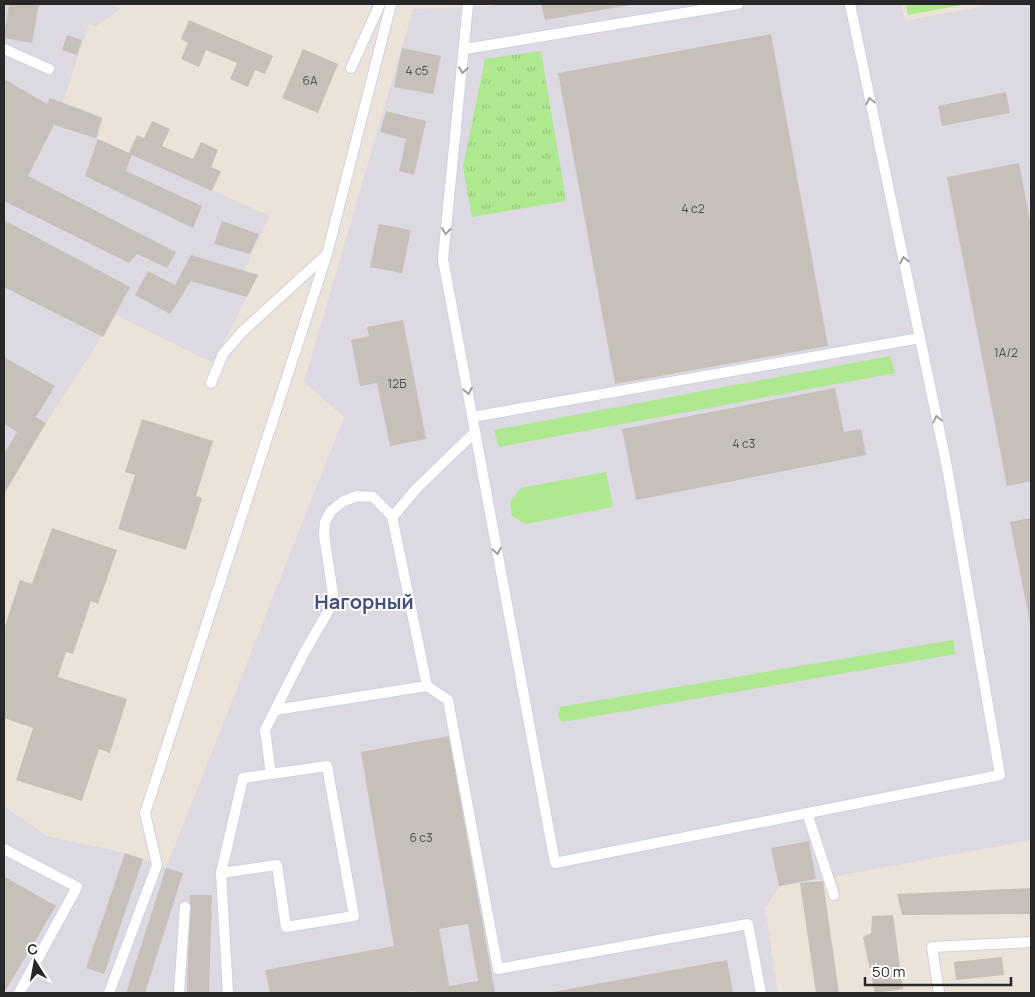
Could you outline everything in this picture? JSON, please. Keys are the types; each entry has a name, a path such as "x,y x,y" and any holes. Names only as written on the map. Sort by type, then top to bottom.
{"lane":[{"path":"351,68 380,4"},
{"path":"109,993 157,866 145,813 326,254 391,4"},
{"path":"468,4 443,259 555,863 1000,775 947,467 850,4"},
{"path":"465,49 738,4"},
{"path":"4,49 49,69"},
{"path":"211,383 223,354 242,332 326,254"},
{"path":"472,417 920,338"},
{"path":"395,514 416,489 475,432"},
{"path":"271,774 264,730 334,601 324,535 325,522 331,511 342,502 357,496 373,497 392,516 427,686"},
{"path":"275,710 427,686 448,700 498,969 748,924 761,993"},
{"path":"221,873 277,865 286,927 354,916 327,766 243,778 221,873 228,993"},
{"path":"807,813 834,895"},
{"path":"4,849 77,887 19,993"},
{"path":"179,993 185,907"},
{"path":"939,993 932,947 1031,942"}],"shaded area":[{"path":"4,4 111,4 121,9 96,26 89,23 63,102 103,117 98,139 270,216 244,270 258,275 213,363 116,315 46,423 4,494"},
{"path":"492,4 901,4 905,21 994,4 1031,4 1031,840 779,887 765,908 778,993 4,993 4,806 47,836 125,853 166,868 344,417 304,382 413,9 491,6"}],"green space":[{"path":"906,4 967,4 908,15"},
{"path":"541,51 566,201 472,217 463,167 485,59"},
{"path":"890,356 895,373 499,447 494,430"},
{"path":"606,472 613,507 526,524 512,516 510,502 521,488"},
{"path":"953,640 955,654 562,722 558,715 560,707"}],"building":[{"path":"9,4 39,4 32,43 4,38"},
{"path":"541,4 630,4 630,5 545,20"},
{"path":"189,20 273,56 265,74 255,70 248,87 230,79 237,63 206,50 199,67 181,59 188,43 181,39"},
{"path":"771,34 828,346 615,384 558,73"},
{"path":"67,35 82,40 77,55 62,50"},
{"path":"402,48 441,56 433,94 394,87"},
{"path":"303,49 338,64 318,113 282,98"},
{"path":"4,79 47,104 50,98 102,118 96,138 54,125 28,176 176,252 167,268 137,254 129,263 4,201"},
{"path":"1006,92 1010,113 942,126 938,106"},
{"path":"386,111 426,121 414,175 399,171 406,139 380,132"},
{"path":"152,121 170,129 162,146 193,159 201,142 218,150 211,167 221,171 212,191 132,155 126,171 202,206 193,228 85,176 98,139 129,153 137,135 144,138"},
{"path":"1019,163 1031,225 1031,481 1007,486 947,177"},
{"path":"4,220 130,287 103,337 4,287"},
{"path":"222,221 259,234 250,254 214,244"},
{"path":"379,224 411,230 402,273 370,267"},
{"path":"191,255 258,275 247,297 191,281 170,314 135,295 148,271 175,285"},
{"path":"403,320 426,439 390,446 377,383 360,386 351,340 369,336 367,327"},
{"path":"4,357 55,386 36,417 46,423 4,494 4,454 17,432 4,424"},
{"path":"835,388 844,432 861,429 866,455 636,500 622,429"},
{"path":"142,419 213,441 196,496 202,498 186,550 118,529 135,475 125,472"},
{"path":"1031,518 1031,623 1030,623 1010,522"},
{"path":"52,528 117,550 98,604 91,601 73,654 66,652 58,677 127,699 110,753 99,749 82,801 16,780 33,728 4,718 4,629 20,580 32,584"},
{"path":"449,736 495,993 415,993 414,991 400,993 270,993 265,970 394,946 361,752","holes":["468,924 478,981 449,986 439,929"]},
{"path":"809,841 816,879 779,886 771,848"},
{"path":"125,853 143,859 104,974 86,968"},
{"path":"166,868 183,873 145,993 126,993"},
{"path":"5,877 56,906 4,993 4,879"},
{"path":"823,881 839,993 816,993 800,883"},
{"path":"1031,888 1031,914 902,915 897,894"},
{"path":"190,895 212,895 209,993 187,993"},
{"path":"893,915 903,989 875,993 863,937 871,933 872,916"},
{"path":"1002,957 1004,975 956,980 954,962"},
{"path":"727,960 733,993 553,992"}],"district":[{"name":"Нагорный","path":"364,602"}]}
